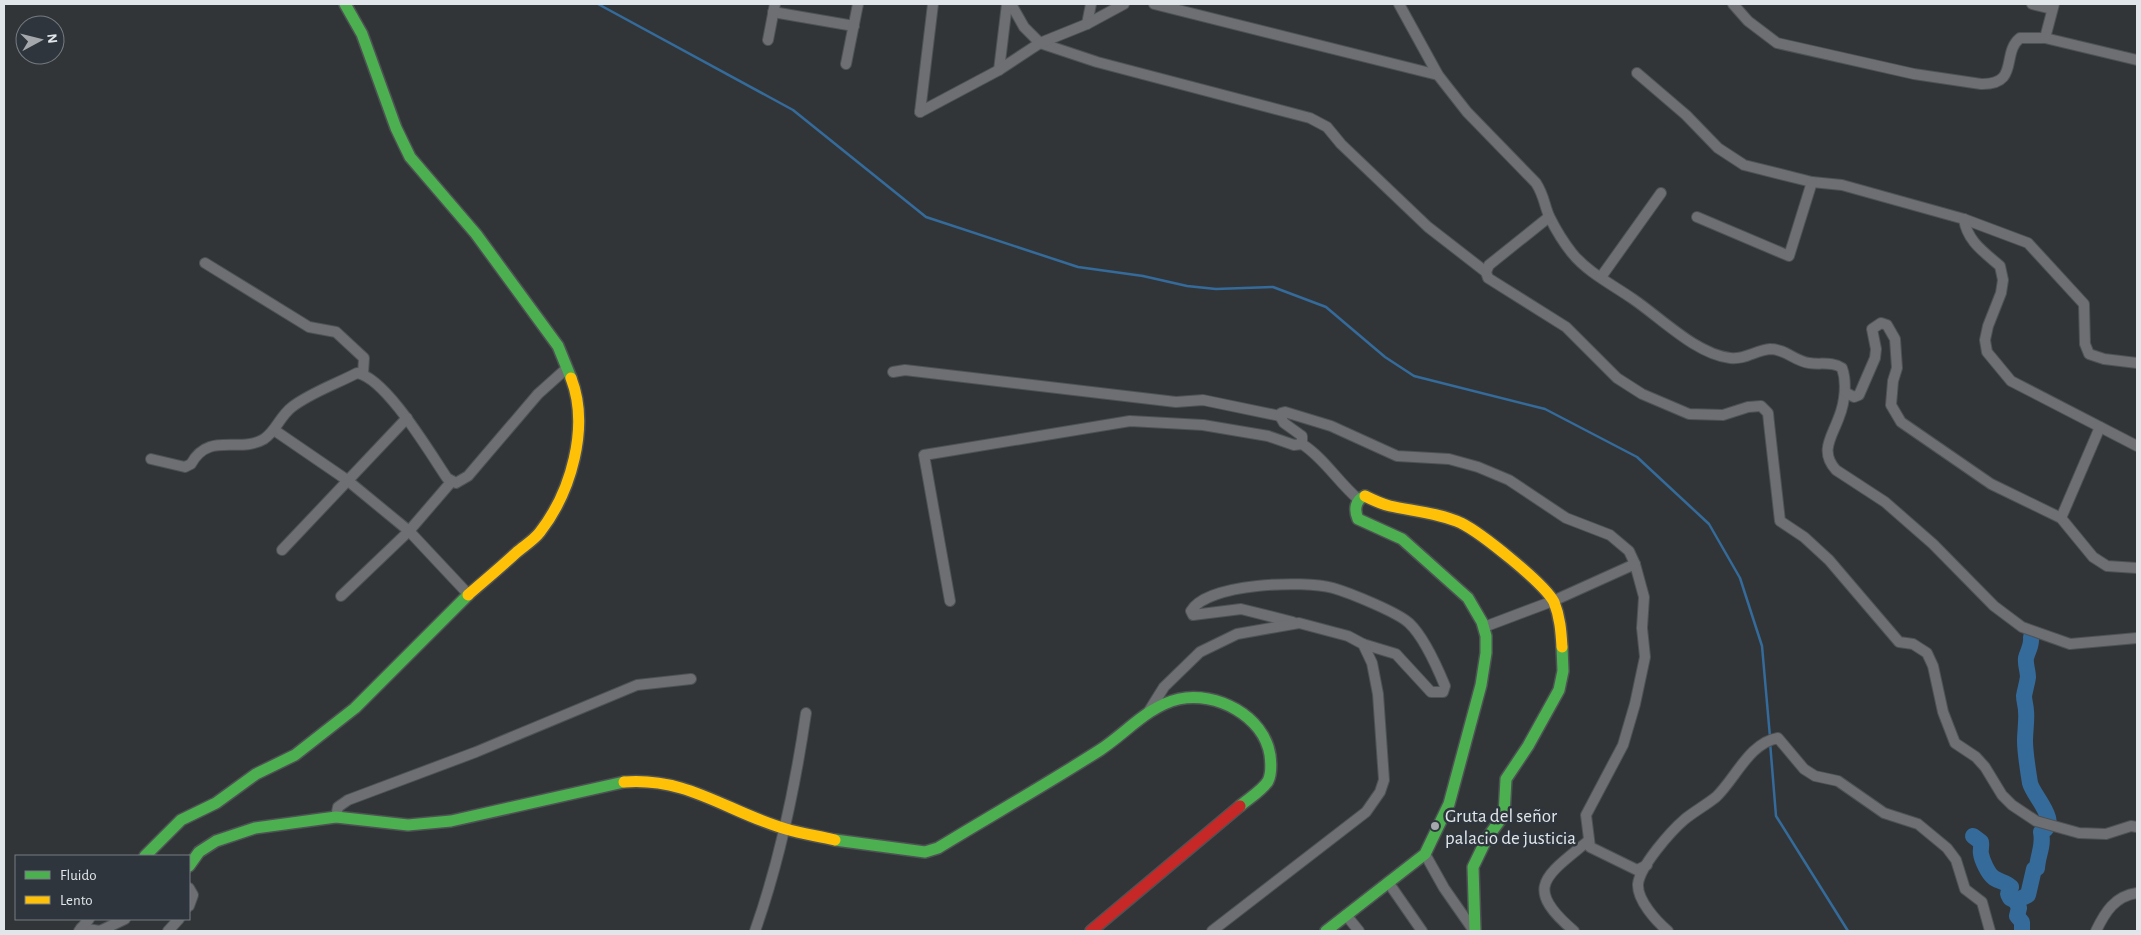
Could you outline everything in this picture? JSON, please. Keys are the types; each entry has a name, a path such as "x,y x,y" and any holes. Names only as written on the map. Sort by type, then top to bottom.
{"street":[{"path":"146,855 181,820 216,803 256,774 295,755 355,708 469,595 539,533 559,502 575,457 578,432 576,391 558,346 476,234 410,158 396,128 362,34 345,4"},
{"path":"846,64 858,4"},
{"path":"933,4 920,112 999,70 1040,43 1087,24 1124,4"},
{"path":"999,70 1007,4"},
{"path":"1011,4 1024,27 1040,43 1097,62 1318,122 1327,127 1341,144 1428,227 1486,272 1488,278 1566,327 1617,378 1642,394 1689,414 1724,415 1748,407 1761,406 1768,413 1780,521 1804,537 1829,560 1899,642 1921,647 1928,654 1933,666 1943,712 1955,743 1976,757 1985,766 2002,795 2012,805 2036,821 2078,833 2106,834 2131,826 2137,827"},
{"path":"1087,24 1091,4"},
{"path":"1154,4 1438,75"},
{"path":"1399,4 1438,75 1467,112 1536,183 1544,196 1549,217 1573,254 1601,277 1691,341 1721,356 1743,358 1760,350 1772,349 1785,351 1808,363 1838,365 1842,368 1845,376 1844,392 1840,416 1826,449 1830,464 1853,482 1885,502 1923,534 1994,606 2022,627 2062,643 2079,645 2137,638"},
{"path":"1733,4 1748,21 1777,43 1914,74 1981,84 1990,84 2005,76 2009,70 2014,46 2020,38 2045,38 2137,60"},
{"path":"2032,4 2053,7 2045,38"},
{"path":"768,40 774,8 854,26"},
{"path":"1637,73 1686,116 1718,148 1744,165 1812,182 1842,185 1964,219 2028,243 2084,304 2085,344 2089,354 2104,359 2137,364"},
{"path":"1697,217 1789,256 1812,182"},
{"path":"1601,277 1661,193"},
{"path":"1486,272 1489,265 1549,217"},
{"path":"1964,219 1966,232 2000,266 2003,280 2001,293 1988,326 1985,340 1987,352 2011,381 2137,446"},
{"path":"205,264 309,327 330,330 341,335 364,358 363,374"},
{"path":"1844,392 1854,397 1859,395 1875,358 1876,349 1872,329 1881,323 1887,325 1892,331 1898,354 1891,405 1901,422 1991,484 2061,518 2094,557 2107,566 2137,568"},
{"path":"151,459 185,467 191,464 195,457 205,448 263,439 274,430 296,404 357,373 363,374 379,385 407,418 447,478 452,481 463,480 538,394 567,368"},
{"path":"893,372 905,370 1176,402 1203,400 1280,416 1284,423 1302,436 1302,444"},
{"path":"1280,416 1285,412 1331,426 1397,456 1449,459 1501,477 1529,492 1566,518 1610,535 1629,551 1635,564 1644,597 1642,628 1645,657 1635,704 1623,745 1586,815 1590,847 1637,870 1647,865"},
{"path":"282,550 407,418"},
{"path":"950,601 924,455 1130,421 1203,425 1268,436 1294,445 1302,444 1316,452 1343,486 1358,499"},
{"path":"2061,518 2100,427"},
{"path":"274,430 347,480 409,531 469,595"},
{"path":"341,596 409,531 452,481"},
{"path":"1326,931 1425,854 1442,820 1453,790 1481,684 1486,653 1484,628 1468,598 1402,539 1358,519 1354,512 1358,499 1364,496 1390,506 1408,508 1460,523 1494,546 1540,584 1553,601 1561,623 1563,671 1559,690 1528,746 1506,779 1504,815 1487,838 1475,860 1472,884 1474,931"},
{"path":"1484,628 1553,601 1635,564"},
{"path":"1287,583 1332,588 1399,616 1409,623 1440,674 1445,686 1443,692 1430,692 1396,654 1363,644 1348,636 1241,609 1193,615 1191,611 1198,602 1234,588 1287,583"},
{"path":"1149,711 1164,687 1200,652 1237,634 1299,623"},
{"path":"1212,931 1366,812 1380,792 1384,780 1378,694 1372,664 1363,644"},
{"path":"336,817 338,807 348,800 476,752 591,702 637,685 691,679"},
{"path":"190,865 199,852 216,841 234,834 282,824 336,817 408,824 451,821 620,782 649,780 679,786 785,829 837,840 925,852 938,848 1107,745 1149,711 1179,699 1203,697 1224,703 1256,725 1264,736 1270,753 1271,776 1267,783 1091,931"},
{"path":"755,931 785,829 797,779 806,714"},
{"path":"1668,931 1662,926 1640,896 1638,885 1640,877 1656,851 1683,821 1716,797 1749,756 1767,740 1778,738 1804,769 1815,776 1838,782 1884,813 1918,824 1946,848 1956,860 1965,889 1982,902 1990,931"},
{"path":"1574,931 1554,914 1547,903 1543,889 1547,875 1588,841"},
{"path":"1425,854 1444,888 1474,931"},
{"path":"1388,882 1422,931"},
{"path":"190,890 193,895 190,903"},
{"path":"2096,931 2110,906 2125,895 2137,893"},
{"path":"1346,915 1359,931"},
{"path":"80,930 88,920"},
{"path":"80,930 100,931 123,920"},
{"path":"168,931 178,920"}],"waterway":[{"path":"598,4 793,110 926,217 1078,267 1143,276 1187,286 1216,289 1273,287 1326,307 1385,357 1414,376 1545,409 1637,457 1709,524 1740,578 1762,646 1770,737"},
{"path":"2022,931 2022,922 2017,916 2019,908 2016,901 2028,895 2034,869 2037,868 2041,846 2041,832 2047,828 2049,822 2048,816 2030,783 2025,741 2026,714 2024,696 2028,677 2026,658 2031,637"},
{"path":"1770,742 1776,816 1848,931"},
{"path":"1973,836 1981,842 1981,852 1986,867 1994,878 2011,887 2008,894 2010,898 2016,901"}],"traffic: fast":[{"path":"345,4 362,34 396,128 410,157 476,234 558,346 571,378"},
{"path":"1326,931 1425,854 1449,804 1481,685 1486,653 1486,636 1482,622 1468,598 1402,539 1358,519 1356,506 1359,500 1365,496"},
{"path":"146,855 181,820 216,803 256,774 295,755 355,708 468,595"},
{"path":"1475,931 1473,867 1487,838 1504,815 1506,779 1528,746 1559,690 1563,671 1562,647"},
{"path":"835,840 925,852 938,848 1100,750 1147,714 1179,699 1208,699 1236,709 1248,718 1266,741 1271,761 1268,781 1263,788 1240,806"},
{"path":"190,865 199,852 216,841 255,828 336,817 408,825 451,821 624,782"}],"traffic: slow":[{"path":"468,595 538,535 561,498 574,458 578,438 579,417 571,378"},
{"path":"1365,496 1387,505 1435,515 1461,523 1497,547 1538,583 1554,602 1561,630 1562,647"},
{"path":"624,782 647,782 688,790 765,822 792,831 835,840"}],"traffic: jam":[{"path":"1091,931 1240,806"}],"place":[{"name":"Gruta del señor palacio de justicia","path":"1435,826"}]}
